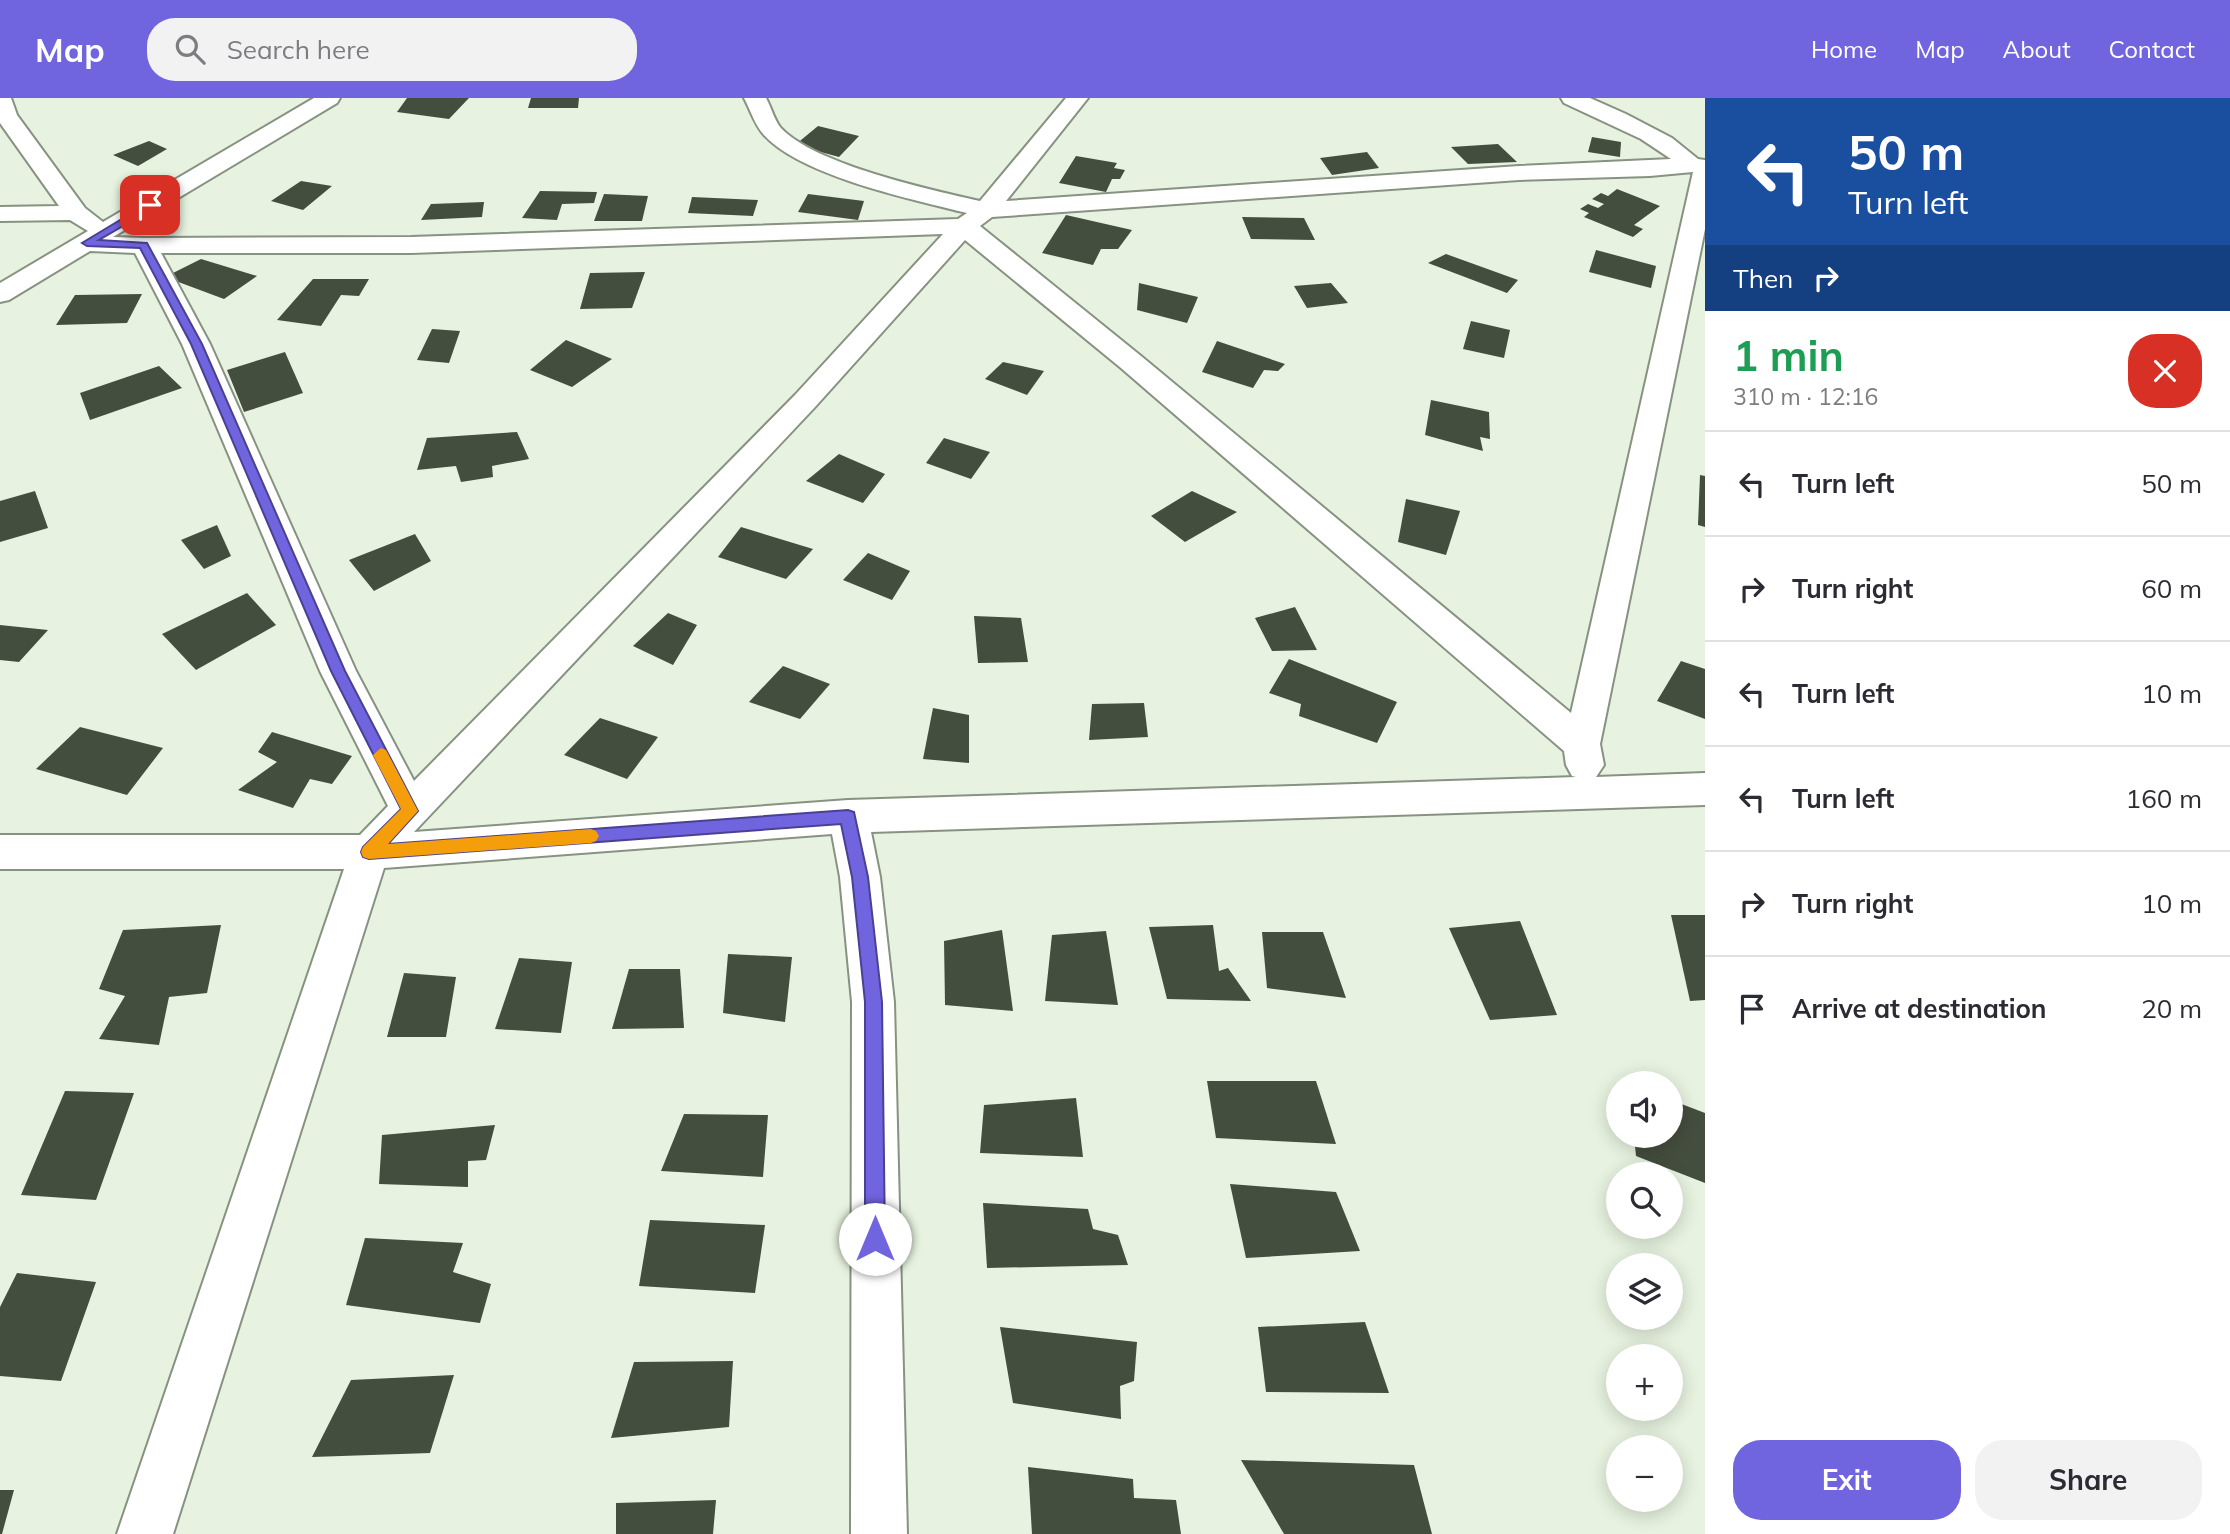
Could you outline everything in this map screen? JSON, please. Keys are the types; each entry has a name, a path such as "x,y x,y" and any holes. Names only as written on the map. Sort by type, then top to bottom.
{"street":[{"path":"0,294 329,98"},
{"path":"755,98 773,132 792,145 816,157 975,218 1131,362 1582,744"},
{"path":"145,1534 369,852 805,401 975,218 1077,98"},
{"path":"1572,98 1653,136 1700,167"},
{"path":"0,99 6,116 95,238 144,246 411,244 975,218 1505,174 1700,167"},
{"path":"1589,791 1582,744 1700,167"},
{"path":"0,214 76,213"},
{"path":"144,246 196,344 338,671 410,811"},
{"path":"0,852 369,852 848,816 1705,789"},
{"path":"848,816 860,877 873,1002 879,1534"}],"building":[{"path":"407,98 469,98 449,119 397,112"},
{"path":"531,98 579,98 578,108 528,108"},
{"path":"818,126 859,136 839,157 795,145"},
{"path":"1592,137 1621,142 1620,157 1588,152"},
{"path":"149,141 167,149 138,166 113,155"},
{"path":"1498,144 1517,162 1468,164 1451,147"},
{"path":"1367,152 1379,168 1332,175 1320,158"},
{"path":"1076,156 1117,163 1114,168 1125,170 1120,179 1112,179 1106,192 1059,183"},
{"path":"301,181 332,186 303,210 271,201"},
{"path":"1617,189 1660,206 1634,225 1643,229 1633,237 1584,217 1589,213 1580,209 1588,204 1598,208 1604,204 1592,199 1601,193 1608,196"},
{"path":"540,191 597,192 594,203 562,204 557,220 522,218"},
{"path":"604,194 648,196 642,221 594,221"},
{"path":"808,194 864,201 858,220 798,212"},
{"path":"692,197 758,200 753,216 688,213"},
{"path":"484,202 482,217 421,220 431,204"},
{"path":"1066,215 1132,230 1118,249 1101,249 1093,265 1042,253"},
{"path":"1242,217 1304,218 1315,240 1251,239"},
{"path":"1596,250 1656,266 1651,288 1589,272"},
{"path":"1446,254 1518,280 1507,293 1428,263"},
{"path":"201,259 257,276 224,299 165,277"},
{"path":"645,272 632,308 580,309 590,273"},
{"path":"313,279 369,279 359,296 341,295 321,326 277,320"},
{"path":"1139,283 1198,297 1187,323 1137,310"},
{"path":"1331,283 1348,303 1307,308 1294,286"},
{"path":"142,294 127,323 56,325 75,295"},
{"path":"1471,321 1510,330 1504,358 1463,349"},
{"path":"432,329 460,331 449,363 417,360"},
{"path":"566,340 612,359 572,387 530,370"},
{"path":"1217,341 1285,364 1278,371 1264,370 1253,388 1202,372"},
{"path":"285,352 303,393 244,412 227,370"},
{"path":"1003,362 1044,371 1027,395 985,379"},
{"path":"159,366 182,388 90,420 80,393"},
{"path":"1431,400 1489,412 1490,439 1480,437 1483,451 1425,435"},
{"path":"517,432 529,459 492,466 493,477 461,482 456,466 417,470 427,438"},
{"path":"944,438 990,452 971,479 926,463"},
{"path":"839,454 885,474 863,503 806,481"},
{"path":"1700,475 1705,476 1705,527 1698,525"},
{"path":"35,491 48,528 0,542 0,501"},
{"path":"1192,491 1237,512 1185,542 1151,516"},
{"path":"1406,499 1460,511 1446,555 1398,542"},
{"path":"217,525 231,556 204,569 181,540"},
{"path":"741,527 813,549 786,579 718,557"},
{"path":"415,534 431,561 374,591 349,560"},
{"path":"868,553 910,571 892,600 843,580"},
{"path":"247,593 276,625 196,670 162,634"},
{"path":"1295,607 1317,650 1272,651 1255,618"},
{"path":"668,613 697,625 673,665 633,646"},
{"path":"974,616 1021,618 1028,662 978,663"},
{"path":"0,625 48,630 19,662 0,660"},
{"path":"1289,659 1397,702 1377,743 1299,716 1301,704 1269,693"},
{"path":"1681,661 1705,669 1705,719 1657,701"},
{"path":"783,666 830,684 800,719 749,702"},
{"path":"1144,703 1148,737 1089,740 1092,704"},
{"path":"933,708 969,715 969,763 923,759"},
{"path":"600,718 658,737 627,779 564,755"},
{"path":"80,727 163,748 127,795 36,769"},
{"path":"272,732 352,756 332,784 310,779 293,808 238,790 277,762 258,752"},
{"path":"1671,915 1705,915 1705,1000 1690,1001"},
{"path":"1520,921 1557,1015 1490,1020 1449,928"},
{"path":"221,925 207,993 169,997 159,1045 99,1039 125,996 99,989 123,930"},
{"path":"1213,925 1219,971 1228,968 1251,1001 1167,999 1149,927"},
{"path":"1002,930 1013,1011 945,1005 944,941"},
{"path":"1106,931 1118,1005 1045,1001 1052,935"},
{"path":"1262,932 1323,932 1346,998 1267,988"},
{"path":"728,954 792,957 785,1022 723,1013"},
{"path":"519,958 572,962 561,1033 495,1029"},
{"path":"629,969 680,969 684,1028 612,1029"},
{"path":"404,973 456,977 446,1037 387,1037"},
{"path":"1207,1081 1316,1081 1336,1144 1216,1138"},
{"path":"65,1091 134,1093 96,1200 21,1195"},
{"path":"1076,1098 1083,1157 980,1153 984,1105"},
{"path":"1683,1105 1705,1113 1705,1183 1683,1174 1683,1162 1651,1162 1636,1156 1635,1148 1683,1148"},
{"path":"684,1114 768,1115 763,1177 661,1171"},
{"path":"495,1125 486,1160 468,1161 468,1187 379,1184 382,1135"},
{"path":"1230,1184 1336,1192 1360,1251 1246,1258"},
{"path":"983,1203 1088,1209 1093,1229 1118,1235 1128,1265 987,1268"},
{"path":"650,1220 765,1225 755,1293 639,1286"},
{"path":"365,1238 463,1243 453,1272 491,1284 480,1323 346,1305"},
{"path":"17,1273 96,1282 61,1381 0,1376 0,1307"},
{"path":"1365,1322 1389,1393 1266,1392 1258,1327"},
{"path":"1000,1327 1137,1342 1134,1381 1120,1386 1121,1419 1013,1403"},
{"path":"733,1361 729,1427 611,1438 634,1362"},
{"path":"454,1375 430,1453 312,1457 351,1380"},
{"path":"1241,1460 1414,1465 1432,1534 1284,1534"},
{"path":"1028,1467 1133,1479 1134,1498 1176,1500 1181,1534 1032,1534"},
{"path":"0,1490 14,1490 2,1534 0,1534"},
{"path":"716,1500 713,1534 616,1534 616,1503"}],"slow traffic":[{"path":"381,755 410,811 369,852 591,836"}],"route":[{"path":"150,205 87,243 144,246 196,344 338,671 410,811 369,852 848,816 860,877 873,1002 875,1239"}]}
